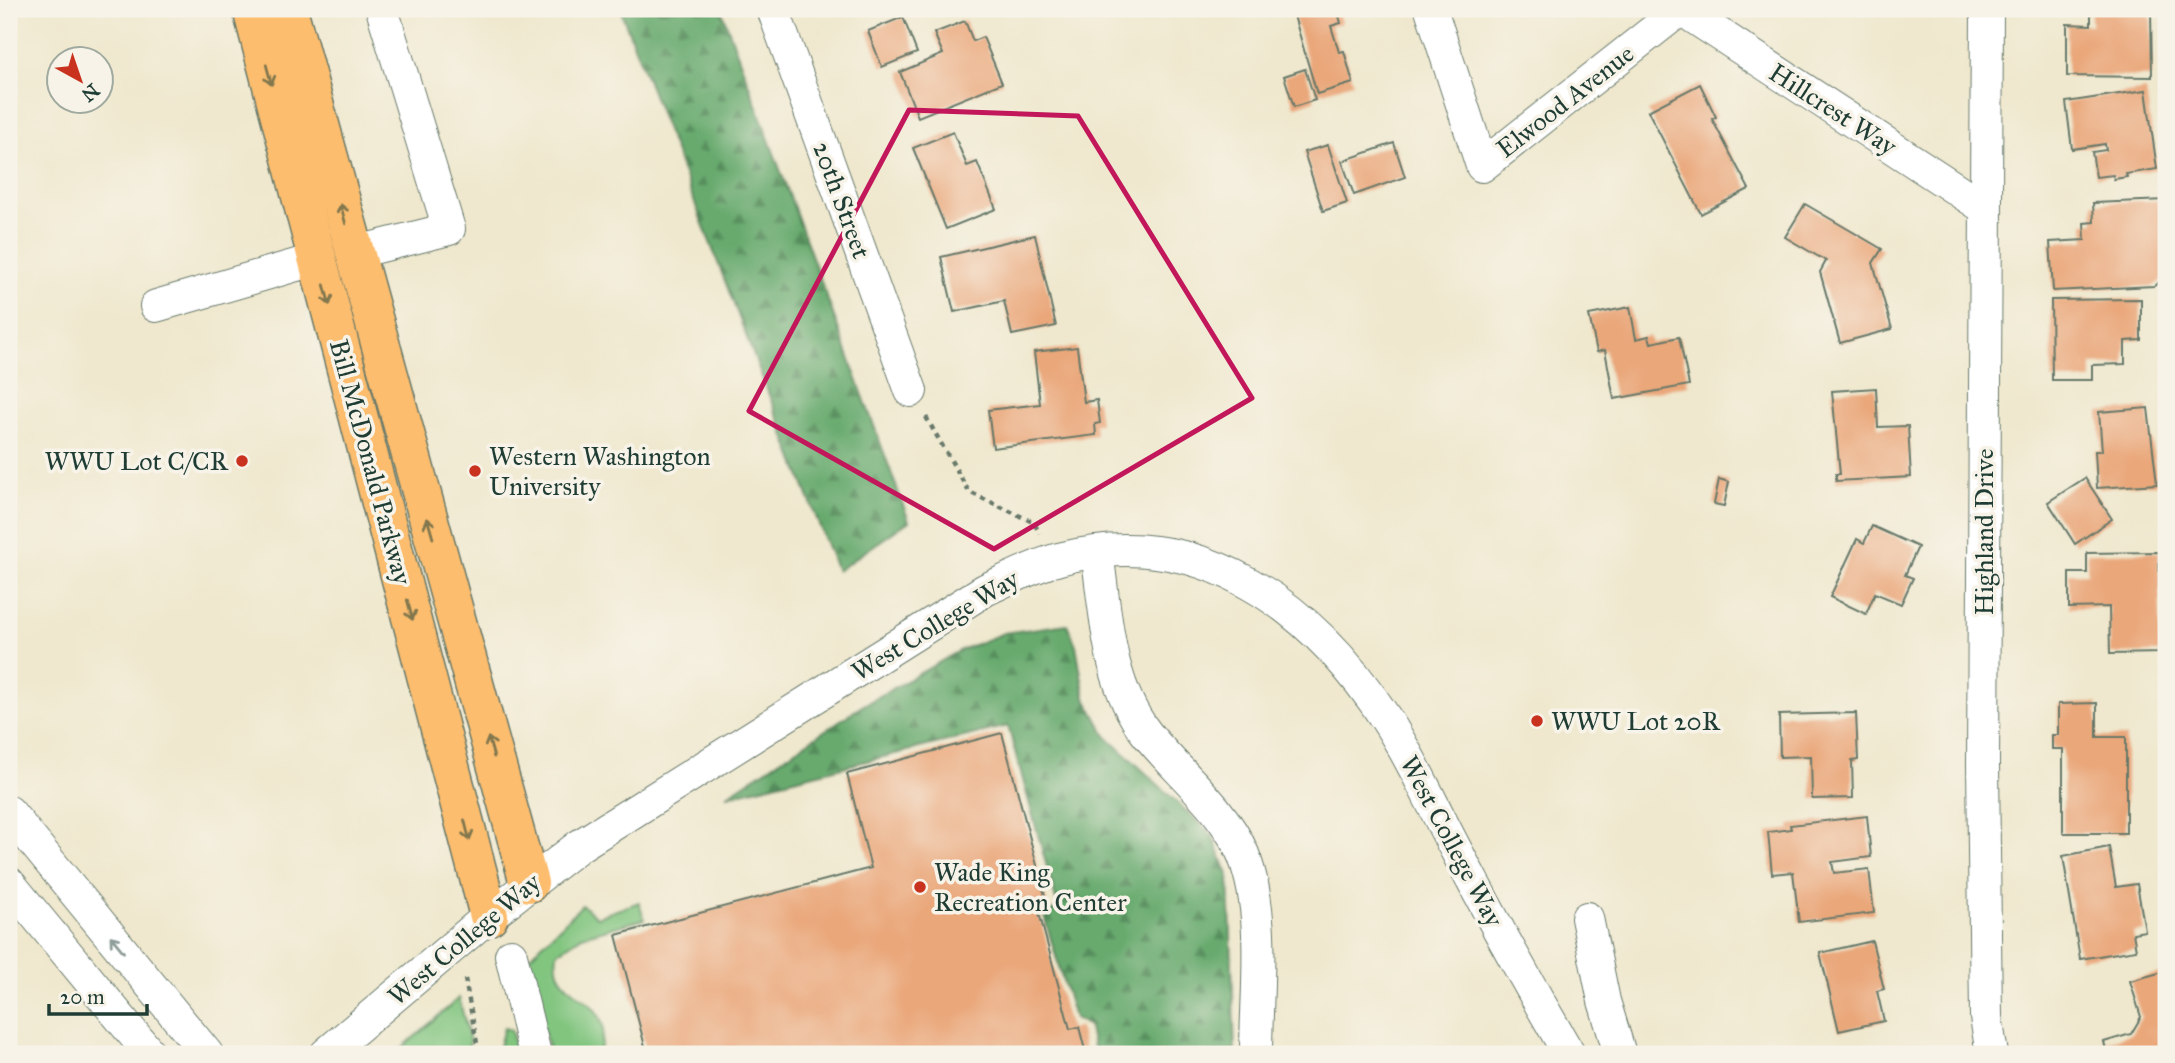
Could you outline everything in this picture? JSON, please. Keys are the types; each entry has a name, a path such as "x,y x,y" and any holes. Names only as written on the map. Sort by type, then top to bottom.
{"main road":[{"name":"Bill McDonald Parkway","path":"252,9 335,256 529,883"},
{"name":"Bill McDonald Parkway","path":"288,9 335,256 489,916"}],"street":[{"path":"156,306 335,256 449,229 382,9"},
{"name":"20th Street","path":"773,9 912,391"},
{"name":"Elwood Avenue","path":"1431,9 1482,166 1681,9"},
{"name":"Hillcrest Way","path":"1681,9 1985,208"},
{"name":"Highland Drive","path":"1987,9 1983,792 1986,1017 1992,1054"},
{"name":"West College Way","path":"326,1054 529,883 579,846 985,590 1058,559 1097,552 1137,551 1176,555 1214,566 1251,582 1283,605 1341,659 1389,722 1569,1054"},
{"path":"1097,552 1117,678 1129,706 1146,733 1219,815 1242,854 1253,894 1256,932 1256,1054"},
{"path":"9,812 207,1054"},
{"path":"9,883 150,1054"},
{"path":"1587,918 1604,1001 1620,1054"},
{"path":"511,954 535,1054"}],"path":[{"path":"912,391 969,492 1033,522 1058,559"},
{"path":"464,979 480,1054"}],"highlighted area":[{"path":"909,110 1078,116 1252,398 994,549 749,411"}],"green space":[{"path":"620,9 721,9 909,521 837,571"},
{"path":"1067,624 1076,645 1085,697 1106,736 1212,835 1229,877 1235,1054 1095,1054 1088,1025 1074,1018 1044,916 1058,907 1008,726 726,796 862,706 961,650 1004,633"},
{"path":"639,902 644,919 582,936 557,953 557,967 561,977 567,986 599,1015 603,1033 599,1054 550,1054 525,961 582,905 597,917"},
{"path":"459,998 470,1042 466,1054 395,1054"},
{"path":"504,1028 511,1030 517,1054 497,1054"}],"building":[{"path":"1292,9 1337,9 1341,23 1331,26 1339,52 1344,51 1353,83 1317,94"},
{"path":"2091,9 2151,9 2152,77 2067,76 2067,24 2091,25"},
{"path":"903,17 917,53 882,67 868,31"},
{"path":"965,21 973,41 983,37 1002,83 918,117 900,72 943,54 934,33"},
{"path":"1305,69 1315,100 1294,107 1284,76"},
{"path":"1700,84 1716,117 1712,119 1749,189 1701,214 1648,111"},
{"path":"2146,90 2157,169 2126,174 2127,177 2114,179 2113,175 2096,177 2092,152 2106,150 2105,144 2072,149 2066,102"},
{"path":"953,132 967,166 977,162 996,209 946,229 913,148"},
{"path":"1394,143 1405,177 1354,195 1342,161"},
{"path":"1328,145 1347,203 1323,211 1304,152"},
{"path":"2166,200 2165,274 2161,281 2154,286 2053,291 2050,242 2085,240 2084,223 2094,222 2093,203"},
{"path":"1805,204 1882,249 1873,263 1892,329 1840,343 1820,272 1826,261 1785,237"},
{"path":"1035,235 1056,326 1012,335 1004,301 954,312 941,257"},
{"path":"2141,299 2141,340 2125,341 2125,364 2092,365 2092,380 2052,380 2051,300"},
{"path":"1630,307 1636,339 1649,336 1651,343 1679,337 1689,385 1614,399 1605,350 1597,352 1589,315"},
{"path":"1077,347 1084,402 1097,400 1100,423 1095,424 1096,435 993,448 988,410 1040,404 1034,352"},
{"path":"1876,388 1878,427 1908,426 1911,477 1836,481 1836,474 1840,474 1832,391"},
{"path":"2148,408 2157,484 2097,488 2095,451 2102,451 2099,412"},
{"path":"2085,478 2112,519 2075,544 2048,502"},
{"path":"1719,479 1729,482 1724,506 1714,504"},
{"path":"1872,526 1918,547 1905,575 1913,578 1901,604 1875,593 1866,614 1830,597 1857,539 1864,543"},
{"path":"2159,552 2161,653 2110,654 2109,607 2069,608 2069,573 2087,573 2087,553"},
{"path":"2097,703 2097,737 2126,737 2126,833 2063,833 2063,749 2052,749 2052,735 2058,735 2058,704"},
{"path":"1856,713 1858,760 1852,761 1853,798 1812,799 1811,756 1780,757 1779,715"},
{"name":"Wade King Recreation Center","path":"1002,733 1048,907 1038,909 1070,1029 1079,1027 1086,1054 647,1054 616,935 871,868 847,774"},
{"path":"1867,816 1871,857 1832,862 1834,873 1869,869 1874,913 1799,922 1793,872 1772,874 1768,832 1791,829 1790,825"},
{"path":"2109,847 2116,887 2137,884 2145,931 2133,933 2136,950 2080,959 2063,856"},
{"path":"1872,941 1884,989 1877,991 1884,1021 1839,1031 1820,953"},
{"path":"2166,971 2166,1054 2107,1054 2104,1042 2131,1034 2141,1017 2130,981"}],"place":[{"name":"WWU Lot C/CR","path":"242,461"},
{"name":"Western Washington University","path":"475,471"},
{"name":"WWU Lot 20R","path":"1537,721"},
{"name":"Wade King Recreation Center","path":"920,887"}]}
